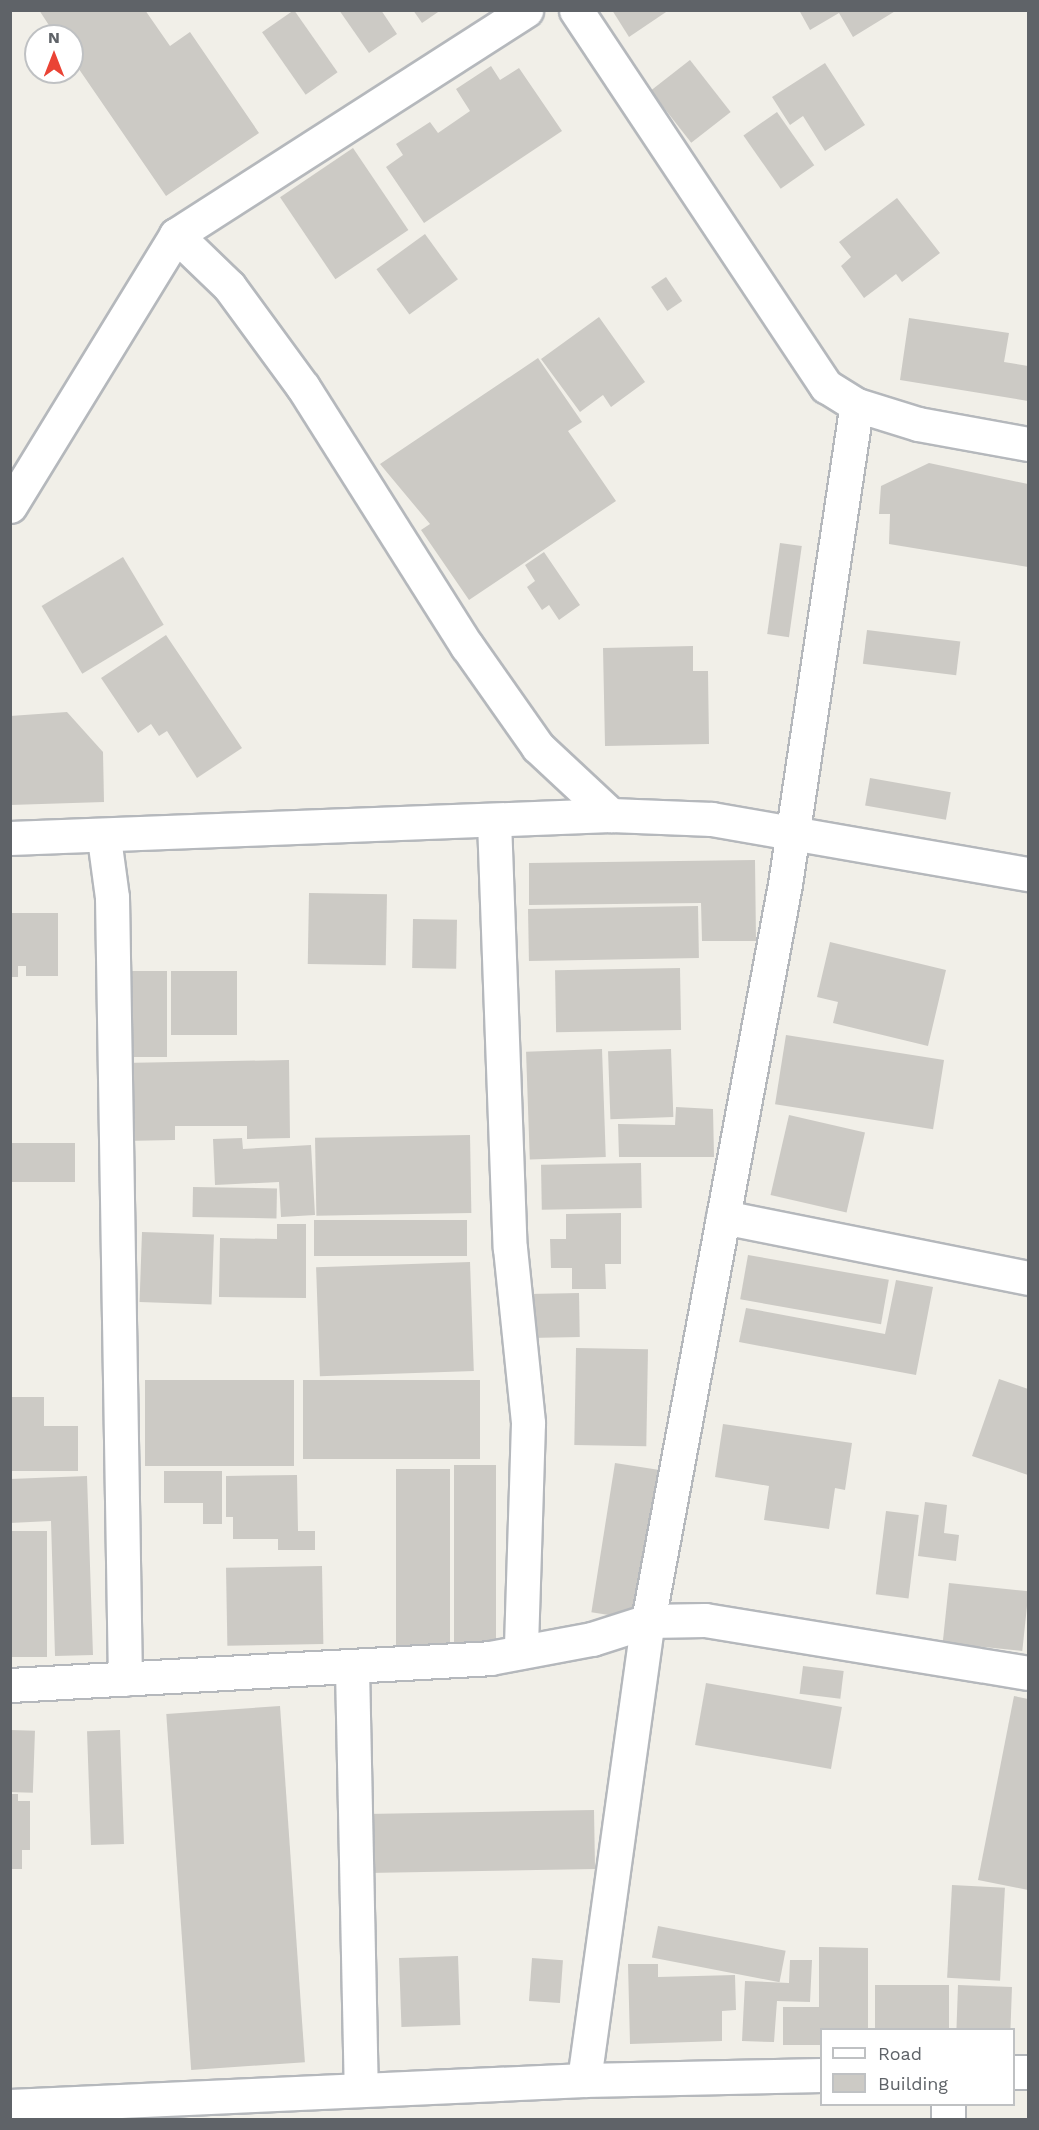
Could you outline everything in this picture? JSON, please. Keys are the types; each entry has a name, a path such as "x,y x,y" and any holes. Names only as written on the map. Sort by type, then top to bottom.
{"street":[{"path":"10,506 176,236 526,10"},
{"path":"576,10 817,376 857,405 918,423 1029,444"},
{"path":"176,236 229,286 303,387 467,646 538,747 611,815"},
{"path":"584,2079 648,1621 791,836 857,405"},
{"path":"10,838 104,837 611,815 712,819 791,836 1029,873"},
{"path":"494,821 510,1248 528,1423 521,1652"},
{"path":"104,837 112,909 125,1679"},
{"path":"723,1217 1029,1278"},
{"path":"10,1685 352,1668 521,1652 592,1639 648,1621 705,1620 1029,1673"},
{"path":"352,1668 361,2090"},
{"path":"10,2106 584,2079 820,2075"}],"building":[{"path":"39,10 145,10 170,46 190,32 259,133 166,196 84,76 84,24 48,24"},
{"path":"294,10 338,72 306,95 262,32"},
{"path":"339,10 381,10 397,34 369,53"},
{"path":"413,10 441,10 422,23"},
{"path":"612,10 669,10 629,37"},
{"path":"799,10 897,10 853,37 839,13 810,30"},
{"path":"690,60 731,112 691,143 651,91"},
{"path":"825,63 865,125 825,151 803,116 790,125 772,97"},
{"path":"491,66 500,80 519,68 562,131 424,223 386,167 403,155 396,144 430,122 438,133 470,111 456,89"},
{"path":"777,112 814,165 781,189 743,136"},
{"path":"353,148 408,230 335,279 280,197"},
{"path":"897,198 940,253 902,282 896,274 864,298 841,266 851,257 839,242"},
{"path":"425,234 458,279 409,315 376,269"},
{"path":"666,277 682,301 667,311 651,287"},
{"path":"599,317 645,382 611,407 603,395 580,412 541,359"},
{"path":"909,318 1009,333 1004,362 1028,366 1028,401 900,380"},
{"path":"538,358 582,422 568,431 616,501 469,600 421,530 430,524 380,464"},
{"path":"929,463 1028,484 1028,567 889,544 890,514 879,514 881,486"},
{"path":"780,543 802,546 789,637 767,634"},
{"path":"544,552 580,605 559,620 549,605 542,610 527,587 535,581 525,565"},
{"path":"123,557 164,625 82,674 42,606"},
{"path":"867,630 960,641 956,675 863,664"},
{"path":"166,635 242,748 197,778 167,731 159,736 151,724 138,733 101,678"},
{"path":"693,646 693,671 708,671 709,744 605,746 603,648"},
{"path":"67,712 103,752 104,802 10,805 10,716"},
{"path":"870,778 951,792 946,820 865,806"},
{"path":"755,860 756,941 702,941 701,903 529,905 529,863"},
{"path":"309,893 387,894 386,965 308,964"},
{"path":"698,906 699,958 529,961 528,909"},
{"path":"10,913 58,913 58,976 26,976 26,966 18,966 18,977 10,977"},
{"path":"413,919 457,920 456,969 412,968"},
{"path":"830,942 946,970 928,1046 833,1023 838,1002 817,997"},
{"path":"680,968 681,1030 556,1032 555,970"},
{"path":"120,971 167,971 167,1057 120,1057"},
{"path":"171,971 237,971 237,1035 171,1035"},
{"path":"786,1035 944,1060 933,1129 775,1104"},
{"path":"602,1049 606,1157 530,1160 526,1052"},
{"path":"671,1049 673,1117 610,1119 608,1051"},
{"path":"289,1060 290,1138 247,1139 247,1126 175,1126 175,1140 124,1141 122,1063"},
{"path":"676,1107 713,1109 714,1157 619,1157 618,1124 675,1125"},
{"path":"789,1115 865,1133 847,1212 771,1195"},
{"path":"470,1135 471,1213 316,1216 315,1138"},
{"path":"242,1138 243,1149 311,1145 315,1215 281,1217 279,1182 215,1185 213,1139"},
{"path":"10,1143 75,1143 75,1182 10,1182"},
{"path":"641,1163 642,1208 542,1210 541,1165"},
{"path":"193,1187 277,1188 276,1218 192,1217"},
{"path":"621,1213 621,1264 605,1264 606,1289 572,1289 572,1268 551,1268 550,1239 566,1239 566,1214"},
{"path":"314,1220 467,1220 467,1256 314,1256"},
{"path":"277,1224 306,1224 306,1298 219,1297 220,1238 277,1239"},
{"path":"142,1232 214,1235 212,1304 140,1302"},
{"path":"748,1255 889,1280 881,1324 740,1299"},
{"path":"470,1262 474,1371 320,1376 316,1267"},
{"path":"896,1280 933,1287 916,1375 739,1342 746,1308 885,1334"},
{"path":"579,1293 580,1337 529,1338 528,1294"},
{"path":"576,1348 648,1349 646,1446 574,1445"},
{"path":"999,1379 1028,1389 1028,1475 972,1456"},
{"path":"145,1380 294,1380 294,1466 145,1466"},
{"path":"303,1380 480,1380 480,1459 303,1459"},
{"path":"10,1397 44,1397 44,1426 78,1426 78,1471 10,1471"},
{"path":"723,1424 852,1443 845,1490 835,1488 829,1529 764,1520 769,1486 715,1477"},
{"path":"615,1463 659,1470 636,1619 591,1612"},
{"path":"454,1465 496,1465 496,1646 454,1646"},
{"path":"396,1469 450,1469 450,1647 396,1647"},
{"path":"164,1471 222,1471 222,1524 203,1524 203,1503 164,1503"},
{"path":"297,1475 298,1531 315,1531 315,1550 278,1550 278,1539 233,1539 233,1517 226,1517 226,1476"},
{"path":"87,1476 93,1655 55,1656 51,1521 10,1523 10,1479"},
{"path":"925,1502 947,1505 944,1533 959,1535 956,1561 918,1556"},
{"path":"886,1511 919,1515 909,1598 876,1594"},
{"path":"10,1531 47,1531 47,1657 10,1657"},
{"path":"322,1566 323,1644 227,1646 226,1568"},
{"path":"949,1583 1028,1591 1022,1651 943,1643"},
{"path":"803,1666 844,1671 840,1699 800,1694"},
{"path":"706,1683 842,1707 831,1769 695,1745"},
{"path":"1014,1696 1028,1699 1028,1890 978,1880"},
{"path":"280,1706 305,2062 191,2070 166,1714"},
{"path":"10,1730 35,1731 33,1793 10,1792"},
{"path":"120,1730 124,1844 91,1845 87,1731"},
{"path":"10,1794 18,1794 18,1801 30,1801 30,1850 22,1850 22,1869 10,1869"},
{"path":"594,1810 595,1869 367,1873 366,1814"},
{"path":"952,1885 1005,1888 1000,1981 947,1978"},
{"path":"658,1926 786,1951 780,1982 652,1957"},
{"path":"819,1947 868,1948 868,2028 820,2028 820,2045 783,2045 783,2007 819,2007"},
{"path":"458,1956 460,2025 401,2027 399,1958"},
{"path":"532,1958 563,1960 560,2003 529,2001"},
{"path":"790,1960 812,1960 810,2002 777,2001 774,2042 742,2041 745,1981 789,1983"},
{"path":"628,1964 658,1964 658,1977 735,1975 736,2010 722,2011 722,2041 630,2044"},
{"path":"875,1985 949,1985 949,2028 875,2028"},
{"path":"958,1985 1012,1987 1011,2028 956,2028"}]}
